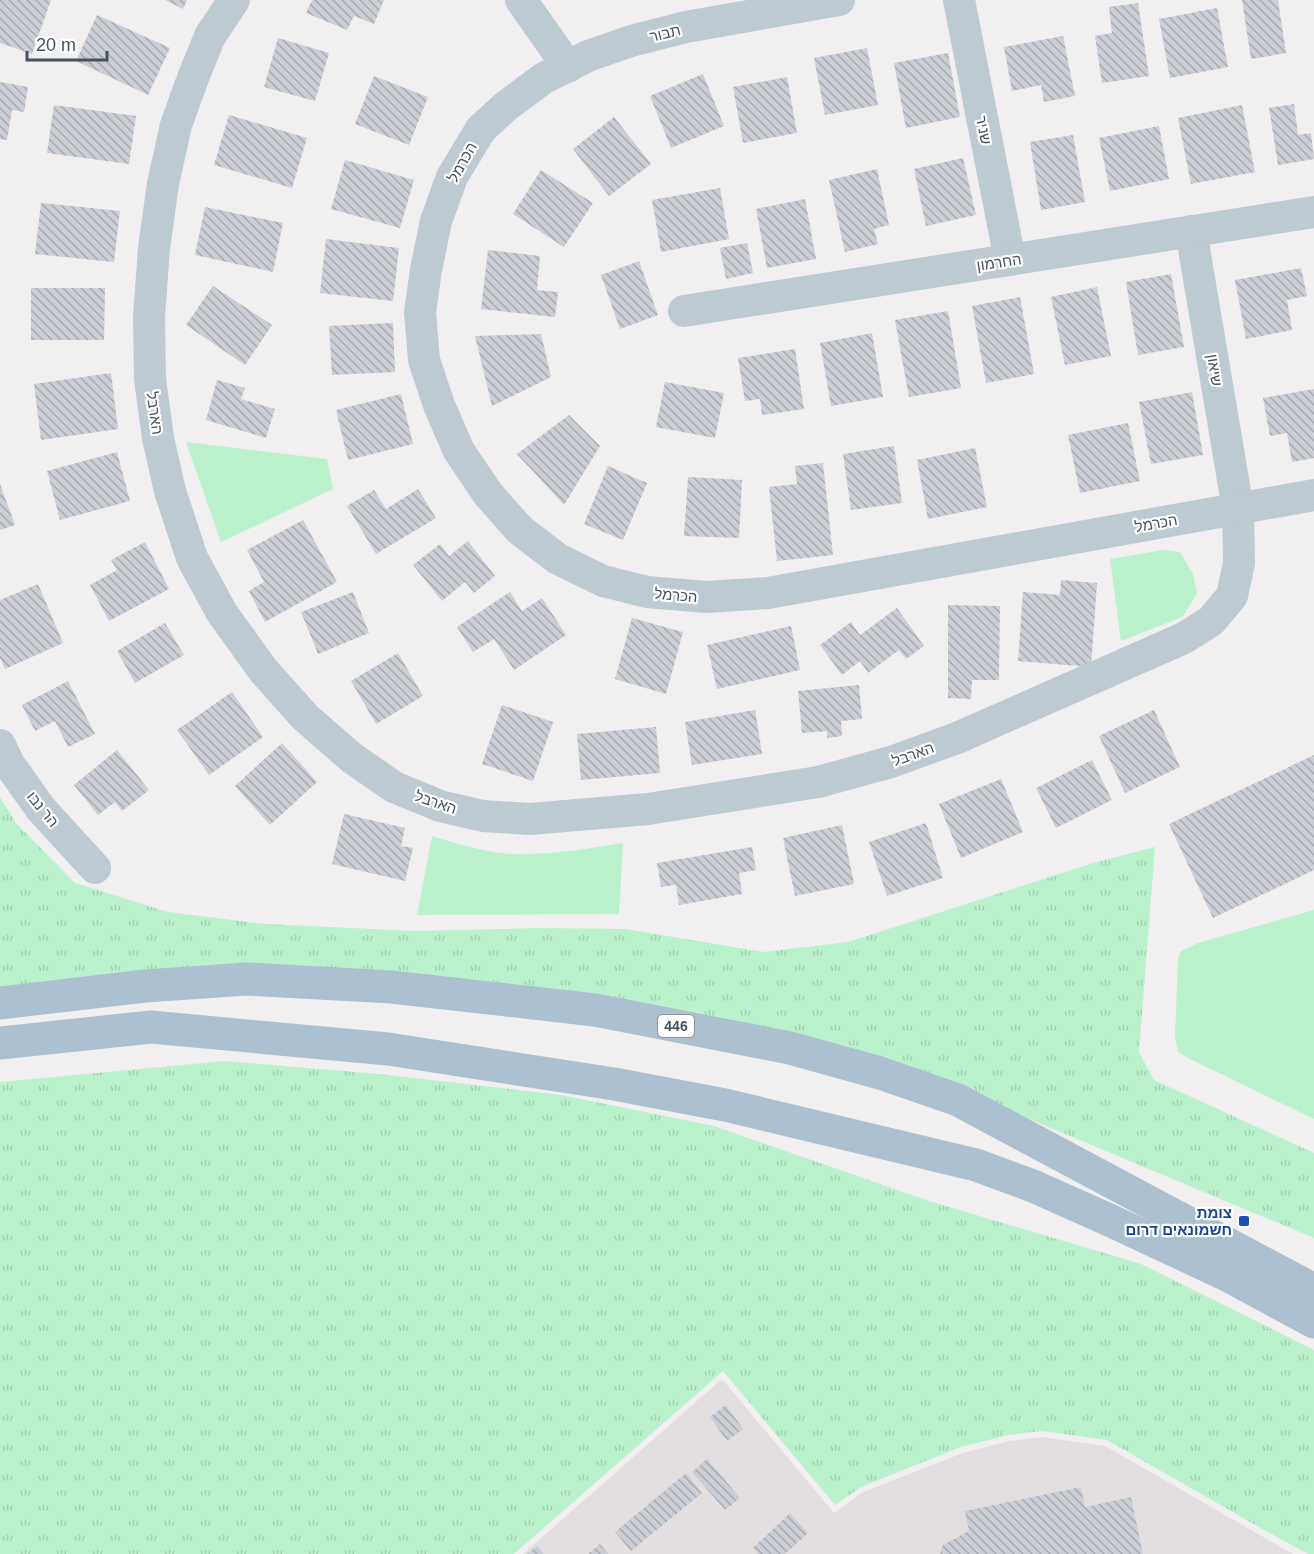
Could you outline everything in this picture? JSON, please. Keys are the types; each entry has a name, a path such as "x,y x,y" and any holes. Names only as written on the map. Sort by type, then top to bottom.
{"main road":[{"name":"446","path":"0,1003 145,986 248,979 369,985 595,1010 790,1048 880,1072 958,1100 1314,1290"},
{"path":"0,1043 151,1027 388,1049 614,1084 725,1105 976,1165 1034,1186 1225,1274 1314,1322"}],"street":[{"name":"הארבל","path":"234,0 210,36 193,78 176,125 163,184 154,249 149,317 150,379 158,438 171,491 192,558 222,613 263,670 305,717 352,758 394,787 440,806 483,816 530,819 648,809 818,782 891,762 957,738 1162,648 1184,638 1211,621 1232,596 1239,563 1238,509"},
{"path":"521,0 568,66"},
{"name":"תבור","path":"505,107 544,78 588,56 631,41 686,27 839,0"},
{"name":"שניר","path":"959,0 1010,260"},
{"name":"הכרמל","path":"505,107 482,129 458,167 436,221 420,312 424,360 439,405 459,451 488,494 520,530 558,559 603,581 647,592 707,597 768,592 1314,495"},
{"name":"החרמון","path":"684,311 1314,212"},
{"name":"שיאון","path":"1191,231 1238,509"},
{"name":"הר נבו","path":"0,745 9,764 41,809 95,868"}],"shaded area":[{"path":"722,1379 834,1513 863,1492 963,1453 1009,1441 1042,1437 1105,1446 1293,1554 523,1554"}],"green space":[{"path":"186,442 327,459 333,489 221,542"},
{"path":"1163,550 1180,552 1193,574 1197,594 1182,617 1121,641 1110,559"},
{"path":"0,797 16,823 75,883 168,912 265,924 415,931 538,928 625,929 764,952 848,942 1093,863 1155,847 1139,1052 1154,1080 1314,1153 1314,1238 972,1095 522,994 0,994"},
{"path":"432,836 483,850 513,854 554,853 623,843 619,914 417,915"},
{"path":"1314,910 1314,1119 1190,1059 1178,1052 1175,1038 1178,959 1181,951 1198,943"},
{"path":"225,1061 379,1074 561,1095 714,1126 926,1200 1141,1264 1314,1350 1314,1554 1308,1554 1107,1440 1042,1431 1008,1435 961,1447 861,1487 835,1505 723,1371 514,1554 0,1554 0,1082"}],"building":[{"path":"0,0 51,0 32,54 0,43"},
{"path":"165,0 187,0 183,9"},
{"path":"312,0 384,0 374,24 354,16 347,30 306,13"},
{"path":"1242,0 1278,0 1286,53 1251,59"},
{"path":"1138,3 1149,76 1102,83 1095,36 1112,33 1109,7"},
{"path":"1217,8 1228,67 1170,78 1159,19"},
{"path":"97,15 170,48 148,95 76,61"},
{"path":"1063,36 1075,96 1044,102 1041,85 1012,91 1004,47"},
{"path":"278,38 329,53 315,101 264,87"},
{"path":"867,48 878,105 825,115 814,58"},
{"path":"948,53 960,117 906,128 894,63"},
{"path":"703,74 724,126 671,148 650,96"},
{"path":"374,76 428,97 409,145 355,124"},
{"path":"787,77 797,133 743,143 733,87"},
{"path":"0,82 28,87 24,112 12,110 7,140 0,139"},
{"path":"1294,104 1298,135 1311,133 1314,159 1278,165 1269,108"},
{"path":"54,105 136,116 129,164 47,153"},
{"path":"1242,105 1255,172 1191,184 1178,118"},
{"path":"229,115 307,138 292,188 214,165"},
{"path":"614,117 651,164 609,196 573,149"},
{"path":"1159,126 1169,179 1110,191 1099,138"},
{"path":"1073,135 1085,202 1041,210 1030,142"},
{"path":"963,158 976,215 926,226 914,169"},
{"path":"345,160 414,180 400,228 331,209"},
{"path":"877,169 889,225 874,229 878,244 845,252 829,180"},
{"path":"541,170 593,203 564,247 513,214"},
{"path":"720,188 729,239 661,252 652,200"},
{"path":"805,199 816,259 767,268 756,209"},
{"path":"41,203 120,211 114,262 35,254"},
{"path":"205,207 283,223 273,272 195,255"},
{"path":"326,239 399,248 393,301 320,293"},
{"path":"747,243 753,273 726,279 720,248"},
{"path":"488,250 540,256 537,290 558,292 555,317 481,309"},
{"path":"639,261 658,315 620,329 601,275"},
{"path":"1301,268 1307,296 1287,300 1292,330 1246,339 1235,280"},
{"path":"1171,274 1184,347 1138,355 1126,282"},
{"path":"213,286 272,325 245,365 186,325"},
{"path":"1097,287 1111,356 1065,365 1051,297"},
{"path":"31,288 105,288 104,340 31,340"},
{"path":"1020,297 1034,374 986,383 972,306"},
{"path":"948,311 961,388 909,397 895,320"},
{"path":"393,323 395,372 332,375 329,326"},
{"path":"872,333 883,397 831,406 820,343"},
{"path":"541,334 551,377 492,406 475,336"},
{"path":"795,349 804,409 762,415 760,399 745,401 738,358"},
{"path":"111,373 118,429 41,440 34,384"},
{"path":"217,380 245,388 241,399 275,409 266,438 206,420"},
{"path":"665,382 724,393 715,438 656,427"},
{"path":"1314,389 1314,458 1292,462 1287,433 1270,436 1263,398"},
{"path":"1192,392 1203,455 1151,464 1139,402"},
{"path":"401,394 413,444 348,460 336,410"},
{"path":"569,415 600,446 564,505 517,454"},
{"path":"1128,423 1140,481 1080,493 1068,435"},
{"path":"894,446 902,503 851,510 843,454"},
{"path":"975,448 987,507 928,519 917,460"},
{"path":"117,452 130,501 60,520 47,471"},
{"path":"823,463 833,555 777,561 769,487 797,484 795,466"},
{"path":"608,466 647,483 623,540 584,524"},
{"path":"688,477 742,480 739,538 684,536"},
{"path":"0,484 15,525 0,530"},
{"path":"418,489 436,518 376,554 347,506 374,490 386,509"},
{"path":"303,520 337,582 265,622 249,591 264,582 247,550"},
{"path":"468,541 495,576 474,593 465,582 442,601 413,565 440,544 449,556"},
{"path":"145,542 169,589 109,621 90,585 117,570 111,560"},
{"path":"1061,580 1097,583 1091,667 1018,661 1023,592 1060,595"},
{"path":"38,584 63,643 5,669 0,658 0,600"},
{"path":"353,592 369,633 318,654 301,612"},
{"path":"510,592 522,611 542,598 566,635 514,670 494,639 473,652 457,627"},
{"path":"948,605 1000,606 999,680 972,680 971,699 948,698"},
{"path":"897,608 924,646 906,659 899,650 868,673 860,661 842,675 820,645 851,622 860,635"},
{"path":"632,618 683,632 666,694 615,679"},
{"path":"165,623 184,655 135,683 117,651"},
{"path":"791,626 800,670 717,689 707,645"},
{"path":"398,653 423,696 376,724 351,681"},
{"path":"68,681 95,734 68,747 55,721 35,731 22,705"},
{"path":"859,685 862,719 841,721 842,736 827,738 827,731 802,733 798,691"},
{"path":"232,692 263,737 209,775 177,730"},
{"path":"502,705 553,722 533,781 482,764"},
{"path":"755,710 762,754 692,765 685,722"},
{"path":"1154,710 1180,767 1125,793 1099,736"},
{"path":"656,727 660,773 581,780 577,734"},
{"path":"282,743 317,782 270,825 235,786"},
{"path":"117,750 149,790 122,811 115,802 98,815 74,785"},
{"path":"1314,755 1314,870 1213,918 1169,824"},
{"path":"1092,760 1112,800 1056,828 1036,788"},
{"path":"1001,779 1023,832 961,858 939,804"},
{"path":"344,814 405,828 401,846 413,848 405,881 332,864"},
{"path":"926,823 943,878 887,896 869,842"},
{"path":"842,825 854,884 795,896 783,838"},
{"path":"752,847 756,870 739,873 742,894 679,905 676,885 661,887 657,863"},
{"path":"726,1405 743,1429 727,1441 710,1417"},
{"path":"707,1459 740,1498 725,1510 692,1472"},
{"path":"686,1473 702,1493 631,1551 615,1532"},
{"path":"1081,1487 1085,1507 1131,1497 1143,1554 940,1554 943,1545 969,1531 965,1511"},
{"path":"790,1513 808,1533 785,1554 759,1554 753,1548"},
{"path":"600,1544 608,1554 588,1554"},
{"path":"537,1546 544,1554 527,1554"}],"place":[{"name":"צומת חשמונאים דרום","path":"1244,1221"}]}
